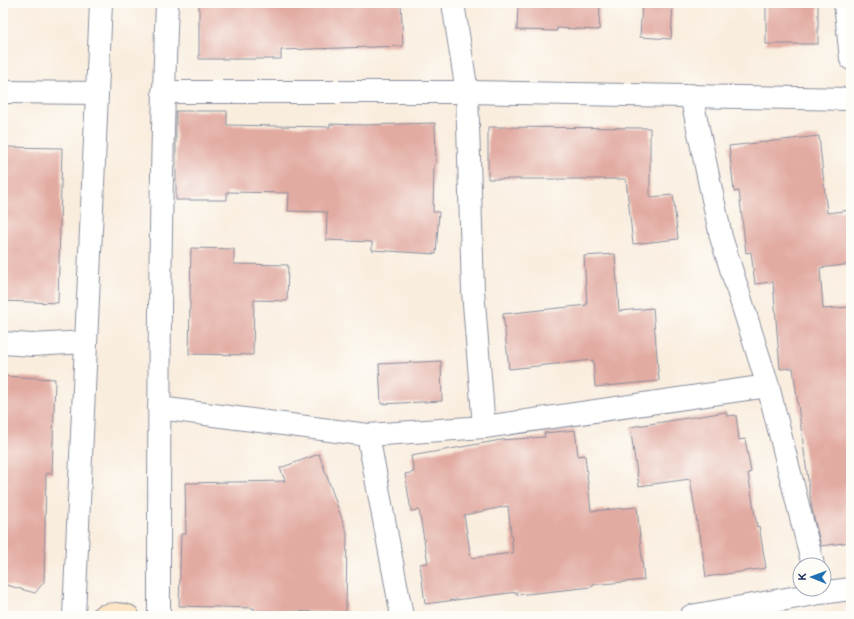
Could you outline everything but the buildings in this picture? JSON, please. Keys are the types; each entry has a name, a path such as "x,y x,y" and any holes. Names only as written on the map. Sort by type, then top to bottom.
{"main road":[{"path":"103,616 109,614 128,616"}],"street":[{"path":"74,616 101,3"},
{"path":"159,616 159,408 164,92 167,3"},
{"path":"453,3 467,92 473,291 484,427"},
{"path":"845,3 851,58"},
{"path":"3,92 97,94"},
{"path":"164,92 467,92 851,99"},
{"path":"690,96 721,237 768,386 811,557"},
{"path":"3,343 32,344 86,342"},
{"path":"159,408 368,435 484,427 768,386"},
{"path":"368,435 402,616"},
{"path":"832,590 851,589"},
{"path":"691,616 792,596"}]}
